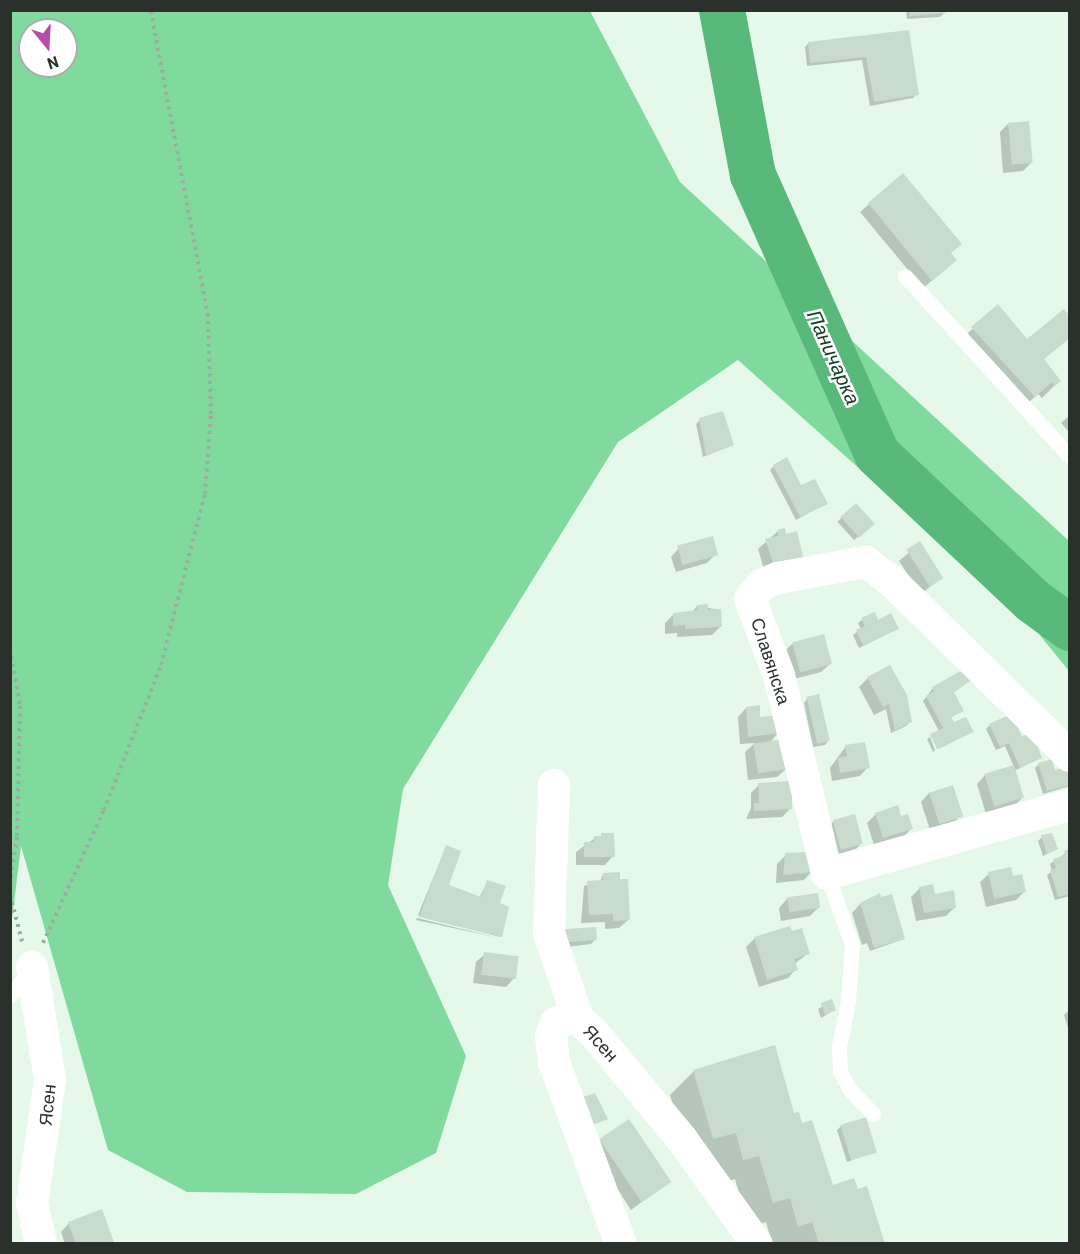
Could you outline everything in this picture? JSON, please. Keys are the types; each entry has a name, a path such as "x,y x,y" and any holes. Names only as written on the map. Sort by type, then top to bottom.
{"street":[{"name":"Славянска","path":"827,874 779,675 750,599 761,585 777,578 866,562 890,580 1070,756"},
{"path":"554,785 549,933 578,1019"},
{"path":"827,874 1070,805"},
{"name":"Ясен","path":"32,967 50,1080 32,1203 40,1244"},
{"name":"Ясен","path":"621,1244 555,1062 551,1037 555,1024 568,1018 578,1019 593,1032 681,1138 757,1244"}],"lane":[{"path":"905,276 1070,458"},
{"path":"827,874 852,945 848,1001 838,1046 840,1071 850,1090 873,1114"},
{"path":"10,995 32,967"}],"path":[{"path":"32,967 104,810 161,665 205,494 211,414 208,316 151,10"},
{"path":"10,649 20,706 17,837 10,883"},
{"path":"10,895 16,929 32,967"}],"green space":[{"path":"11,10 590,11 680,182 1069,541 1069,671 1025,617 738,360 618,442 403,789 388,885 466,1056 436,1153 356,1194 187,1192 108,1150 21,846 11,927"}],"building":[{"path":"910,10 946,10 946,13 910,16"},
{"path":"909,30 919,95 874,102 866,57 810,63 808,42"},
{"path":"1029,121 1033,163 1012,165 1008,123"},
{"path":"903,173 962,244 951,253 957,260 932,281 868,203"},
{"path":"998,304 1027,339 1064,309 1070,316 1070,338 1044,359 1061,381 1055,386 1052,382 1035,397 971,327"},
{"path":"723,411 734,445 706,455 699,418"},
{"path":"787,457 801,485 815,479 828,504 800,517 773,465"},
{"path":"856,503 875,524 859,538 840,517"},
{"path":"785,528 786,534 797,531 804,561 775,568 765,539 778,536 777,530"},
{"path":"713,536 718,555 682,565 677,546"},
{"path":"920,541 943,578 930,587 906,549"},
{"path":"708,604 708,610 721,609 722,627 685,629 685,625 673,626 673,613 697,610 697,605"},
{"path":"875,612 878,620 891,613 899,629 863,645 856,630 865,626 861,618"},
{"path":"824,634 832,664 800,672 792,643"},
{"path":"890,665 907,695 912,722 895,730 889,704 883,707 867,677"},
{"path":"966,668 973,679 954,692 964,711 951,717 954,722 966,717 974,732 937,749 930,734 943,728 926,696 934,691 932,687"},
{"path":"819,694 830,741 817,744 806,697"},
{"path":"760,705 760,717 779,715 781,733 748,737 746,707"},
{"path":"1011,714 1022,736 1033,733 1042,758 1020,768 1009,743 1000,747 989,724"},
{"path":"783,739 788,769 758,773 753,744"},
{"path":"865,742 870,768 840,773 838,758 847,756 845,745"},
{"path":"1052,759 1055,770 1070,766 1070,785 1047,791 1038,763"},
{"path":"1014,765 1024,798 994,807 984,774"},
{"path":"792,781 792,809 754,811 754,803 759,803 758,783"},
{"path":"953,785 963,816 939,824 929,793"},
{"path":"898,805 901,816 908,814 913,829 883,838 875,813"},
{"path":"855,814 863,844 841,850 833,820"},
{"path":"601,833 614,833 615,857 584,857 584,842 594,842 594,836 601,836"},
{"path":"1052,833 1058,849 1047,854 1041,835"},
{"path":"446,845 461,851 449,885 481,897 487,880 506,886 500,903 509,907 502,937 419,917"},
{"path":"1070,849 1070,894 1058,897 1050,870 1056,868 1053,859 1065,855 1064,851"},
{"path":"810,852 814,872 783,875 785,853"},
{"path":"1011,867 1013,876 1022,874 1026,892 994,899 988,872"},
{"path":"620,872 620,879 628,879 630,920 613,921 613,914 589,915 587,881 603,880 603,873"},
{"path":"933,884 935,894 954,890 956,908 924,913 919,887"},
{"path":"818,893 820,908 789,912 787,897"},
{"path":"880,893 881,897 892,894 905,939 874,948 860,903"},
{"path":"790,926 792,931 802,928 810,954 794,959 798,970 767,980 754,937"},
{"path":"596,927 597,940 562,942 561,929"},
{"path":"484,952 519,956 516,979 481,975"},
{"path":"832,999 836,1010 825,1014 821,1003"},
{"path":"775,1045 794,1113 799,1112 802,1123 812,1120 833,1185 854,1178 858,1189 867,1186 885,1244 819,1244 812,1222 798,1227 790,1198 773,1203 759,1156 743,1160 736,1133 713,1139 693,1070"},
{"path":"595,1093 608,1119 584,1128 574,1100"},
{"path":"866,1117 877,1152 851,1160 840,1125"},
{"path":"629,1119 671,1182 642,1202 599,1139"},
{"path":"102,1209 114,1242 76,1244 68,1222"}],"waterway":[{"name":"Паничарка","path":"722,10 753,175 877,454 1033,601 1070,628"}]}
